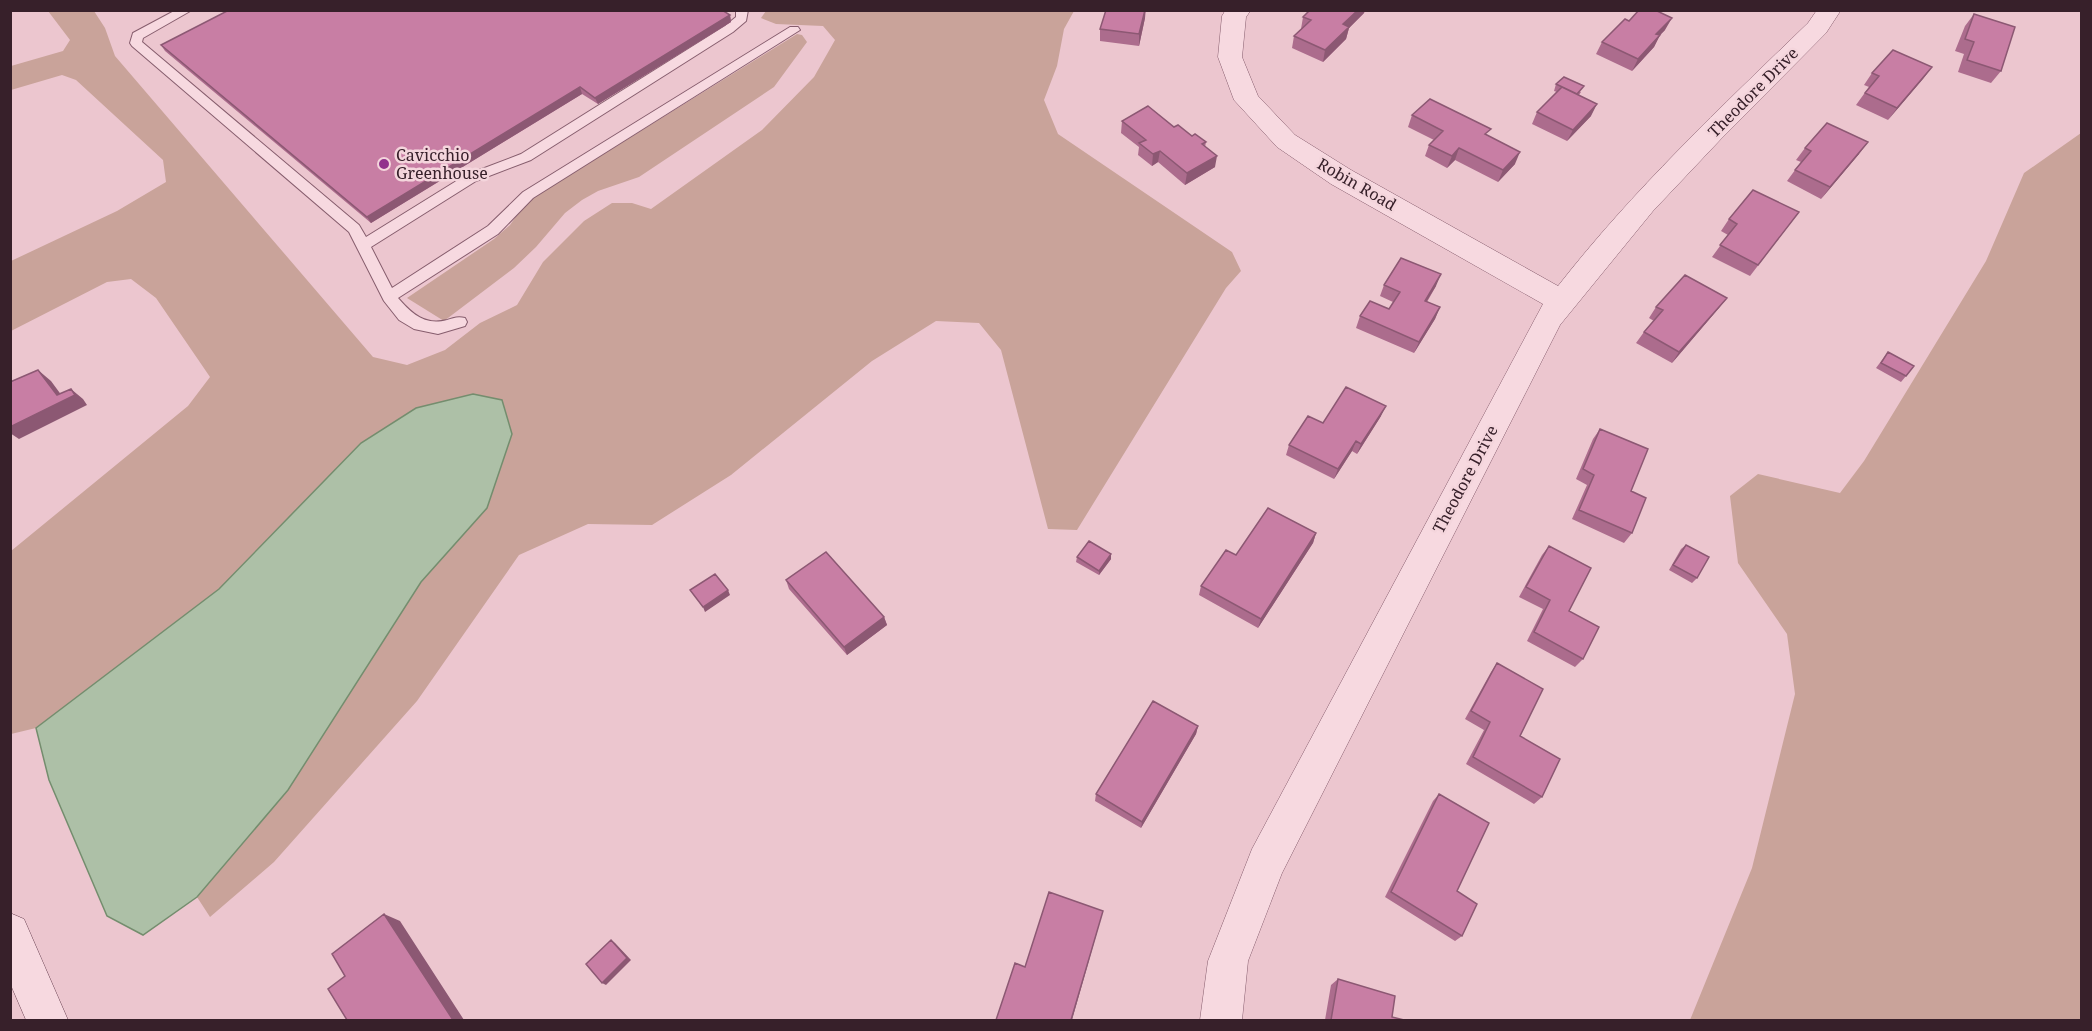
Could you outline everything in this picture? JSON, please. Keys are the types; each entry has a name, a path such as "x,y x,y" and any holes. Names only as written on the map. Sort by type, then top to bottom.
{"street":[{"name":"Robin Road","path":"1239,10 1234,16 1230,57 1247,100 1286,141 1341,177 1561,301"},
{"name":"Theodore Drive","path":"1221,1020 1228,961 1266,863 1549,318 1583,273 1683,164 1817,28 1829,10"},
{"path":"10,933 47,1020"}],"lane":[{"path":"186,10 137,36 136,43 354,229 389,297 404,316 426,328 441,328 460,322"},
{"path":"364,245 471,178 526,157 729,29 742,18 742,10"},
{"path":"389,297 493,230 528,195 794,30"}],"shaded area":[{"path":"48,11 94,11 105,28 115,56 373,357 407,365 445,350 480,323 517,305 543,262 584,221 612,203 632,203 651,209 762,130 814,77 835,40 823,26 776,24 761,18 766,11 1074,11 1064,29 1057,66 1044,100 1058,134 1232,252 1241,271 1226,288 1077,530 1048,529 1001,350 979,323 936,321 872,361 731,475 652,525 588,524 519,555 417,701 274,862 210,917 197,897 288,790 421,582 487,508 512,434 502,400 473,394 416,408 361,443 219,589 36,728 11,734 11,551 188,406 210,377 156,298 131,279 107,282 11,331 11,261 117,211 166,182 163,160 76,80 62,75 11,90 11,66 63,51 70,40"},
{"path":"797,34 802,35 807,42 774,87 639,177 598,191 582,200 565,213 536,247 514,268 444,321 407,298 494,239 510,225 526,202"},
{"path":"2081,133 2081,1020 1690,1020 1752,868 1795,694 1787,634 1738,563 1730,496 1758,474 1840,493 1864,461 1986,261 2024,173"},
{"path":"473,394 502,400 512,434 487,508 421,582 288,790 197,897 143,935 107,916 49,780 36,728 219,589 361,443 416,408"}],"building":[{"name":"Cavicchio Greenhouse","path":"229,10 722,10 730,15 595,98 580,87 367,217 161,45"},
{"path":"1106,10 1145,10 1139,34 1100,29"},
{"path":"1310,10 1358,10 1343,24 1349,27 1325,50 1294,36 1311,20 1303,17"},
{"path":"1639,10 1655,10 1672,18 1656,34 1660,35 1638,59 1602,42 1625,19 1629,21"},
{"path":"1974,14 2015,27 2001,71 1967,60 1974,42 1965,39"},
{"path":"1893,50 1932,67 1897,108 1865,93 1879,76 1872,73"},
{"path":"1564,77 1584,86 1577,94 1556,84"},
{"path":"1562,87 1597,104 1573,130 1537,112"},
{"path":"1430,99 1491,129 1485,134 1520,152 1503,170 1459,148 1452,156 1429,145 1443,131 1412,115"},
{"path":"1148,106 1174,127 1178,125 1192,136 1195,134 1206,142 1202,144 1217,156 1187,173 1160,151 1153,154 1139,143 1146,140 1122,121"},
{"path":"1827,123 1868,142 1830,187 1795,170 1811,151 1805,148"},
{"path":"1753,190 1799,212 1758,265 1720,245 1737,224 1729,219"},
{"path":"1401,258 1441,274 1425,301 1440,307 1419,342 1360,316 1370,301 1389,309 1400,292 1384,285"},
{"path":"1685,275 1727,298 1679,352 1644,332 1663,310 1656,307"},
{"path":"1888,352 1914,366 1906,376 1881,363"},
{"path":"38,370 57,395 71,389 75,395 10,427 10,382"},
{"path":"1346,387 1386,406 1361,444 1356,441 1338,469 1289,445 1308,416 1323,423"},
{"path":"1600,429 1648,449 1631,491 1646,498 1632,533 1579,510 1594,475 1583,469"},
{"path":"1268,508 1316,533 1261,619 1201,586 1226,550 1236,555"},
{"path":"1089,541 1111,554 1099,571 1077,557"},
{"path":"1686,545 1709,557 1697,578 1673,565"},
{"path":"1549,546 1591,568 1569,611 1599,627 1583,659 1534,632 1550,600 1526,587"},
{"path":"826,552 884,617 844,647 786,580"},
{"path":"715,574 728,590 703,607 690,590"},
{"path":"1497,663 1543,689 1520,736 1560,759 1542,797 1473,757 1490,722 1471,711"},
{"path":"1153,701 1198,726 1142,822 1096,794"},
{"path":"1439,794 1489,823 1457,891 1477,904 1462,936 1391,892"},
{"path":"1049,892 1103,911 1071,1020 996,1020 1015,963 1025,967"},
{"path":"384,914 453,1020 347,1020 328,989 345,976 332,954"},
{"path":"611,940 627,958 602,983 586,964"},
{"path":"1338,979 1395,996 1392,1017 1404,1020 1331,1020"}],"place":[{"name":"Cavicchio Greenhouse","path":"384,164"}]}
